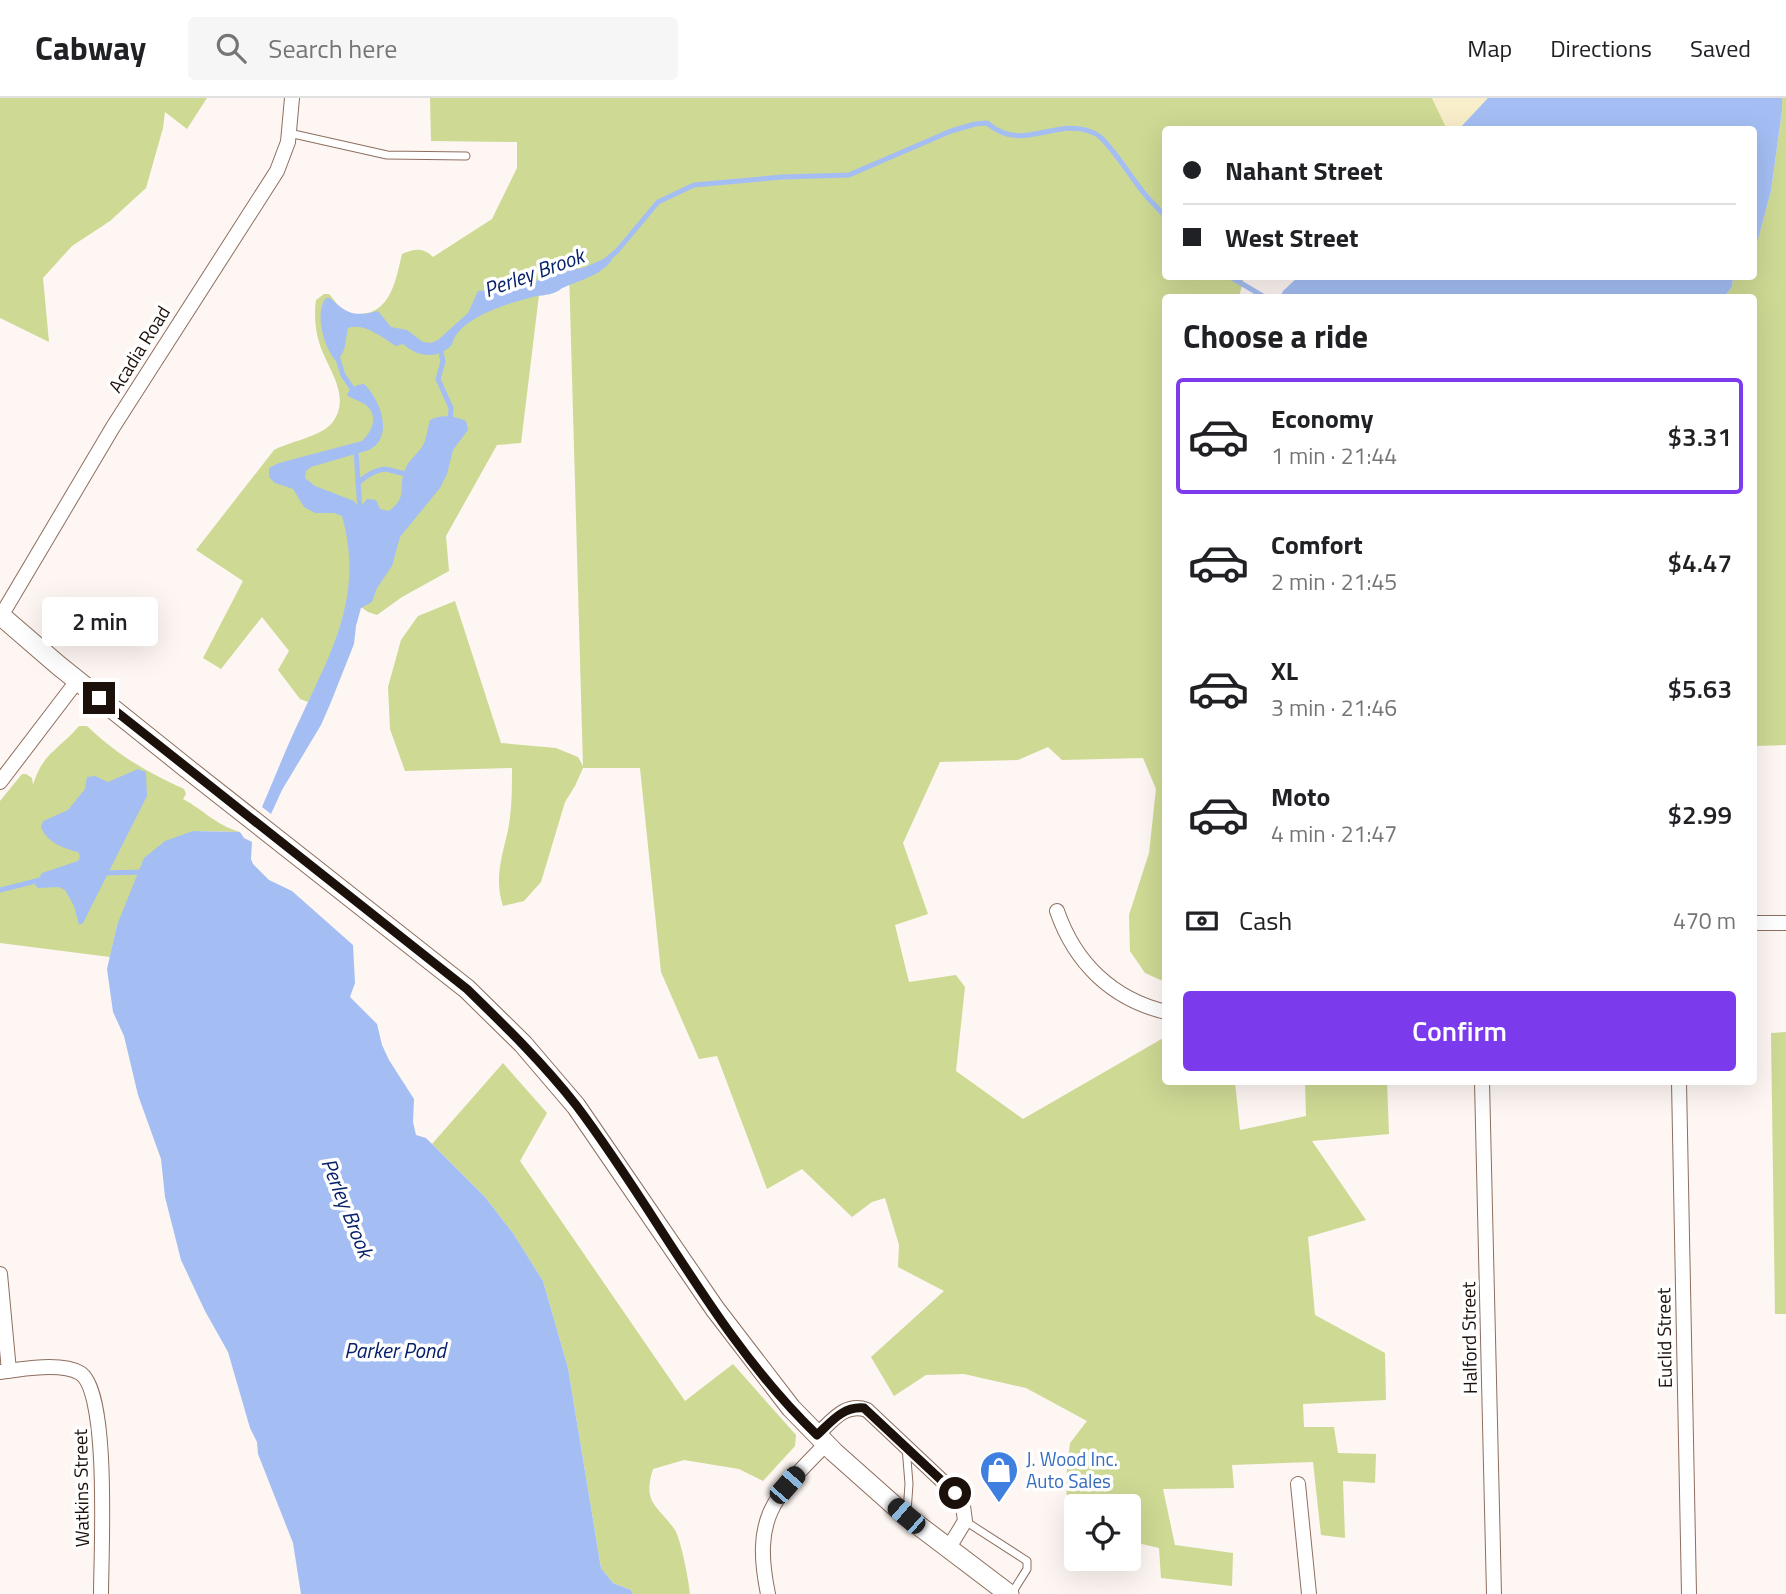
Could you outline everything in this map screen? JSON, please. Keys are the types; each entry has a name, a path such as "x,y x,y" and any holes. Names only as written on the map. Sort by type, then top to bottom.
{"main road":[{"path":"1,616 77,681 467,989 576,1106 732,1333 770,1383 821,1439 906,1516 1010,1594"}],"street":[{"name":"Acadia Road","path":"1,616 166,342 261,199 280,163 289,133 292,98"},
{"path":"0,782 77,681"},
{"path":"1058,911 1066,936 1096,974 1117,992 1143,1006 1162,1011"},
{"path":"1757,923 1786,923"},
{"name":"Halford Street","path":"1482,1085 1494,1594"},
{"name":"Euclid Street","path":"1679,1085 1689,1594"},
{"path":"0,1274 4,1371"},
{"name":"Watkins Street","path":"4,1371 52,1368 73,1370 83,1375 91,1388 101,1444 102,1594"},
{"path":"768,1594 763,1562 765,1522 787,1485 844,1410 867,1410 961,1500 964,1527 948,1549"},
{"path":"1298,1484 1309,1594"}],"lane":[{"path":"289,133 387,155 466,156"},
{"path":"906,1446 909,1484 906,1516"},
{"path":"965,1521 1027,1561 1027,1569 1010,1594"}],"green space":[{"path":"0,98 207,98 187,129 165,112 146,188 110,221 72,246 43,278 49,342 0,318"},
{"path":"430,98 1432,98 1446,126 1162,126 1162,280 1243,280 1240,294 1162,294 1162,981 1145,973 1130,951 1129,915 1149,853 1156,789 1143,758 1062,760 1048,747 1018,760 940,762 903,843 928,914 895,925 909,982 956,975 965,987 956,1071 1023,1119 1162,1039 1162,1085 1235,1085 1240,1130 1306,1116 1305,1085 1387,1085 1389,1134 1312,1141 1366,1220 1308,1237 1315,1315 1385,1353 1386,1400 1303,1404 1304,1427 1334,1427 1338,1453 1376,1454 1375,1483 1343,1481 1345,1538 1321,1535 1313,1462 1232,1465 1234,1488 1163,1489 1175,1545 1233,1553 1232,1586 1161,1578 1159,1548 1141,1544 1141,1494 1067,1494 1070,1443 1087,1421 1026,1388 964,1374 926,1375 894,1396 871,1357 944,1291 898,1267 899,1245 885,1198 872,1202 852,1217 802,1169 767,1189 717,1056 699,1059 661,972 640,768 583,768 565,802 541,882 524,901 503,906 499,877 510,815 512,768 405,771 390,729 388,687 401,640 418,616 455,601 501,743 556,748 578,757 583,766 569,270 553,272 531,284 528,297 539,295 521,443 497,445 446,536 449,571 402,597 377,615 349,599 329,660 308,702 300,699 278,670 289,651 262,617 221,669 203,658 243,581 196,550 274,450 321,432 332,423 338,413 339,392 322,352 317,332 316,300 329,294 342,309 352,314 379,308 390,293 402,254 418,250 433,257 492,219 517,168 517,142 431,141"},
{"path":"1782,98 1786,98 1786,745 1757,746 1757,294 1726,294 1732,287 1733,280 1757,280 1757,242 1771,191"},
{"path":"79,726 87,726 133,762 184,789 186,794 183,799 217,822 240,832 193,831 117,925 110,957 0,943 0,801 22,774 32,778 33,785 47,758"},
{"path":"1786,1032 1786,1314 1775,1314 1771,1033"},
{"path":"503,1063 547,1113 520,1161 685,1401 733,1364 796,1435 795,1446 763,1481 739,1469 684,1460 653,1469 649,1490 651,1497 675,1530 690,1594 633,1594 631,1590 613,1583 601,1568 568,1368 543,1281 513,1233 485,1197 432,1144"}],"sand":[{"path":"1432,98 1488,98 1463,126 1446,126"}],"water":[{"path":"1488,98 1782,98 1771,191 1757,243 1757,126 1462,126"},
{"path":"606,258 612,260 602,270 590,276 553,293 508,304 472,320 456,336 452,345 440,353 421,354 403,344 396,346 367,329 354,327 348,328 344,350 336,361 324,339 321,312 326,298 351,313 378,311 391,327 407,330 423,342 431,343 468,313 478,291 508,289 518,283 531,284 553,272 583,268"},
{"path":"1295,280 1733,280 1732,287 1726,294 1282,294"},
{"path":"364,384 375,399 382,418 383,427 377,444 369,450 311,467 306,471 305,478 315,486 354,501 357,505 361,506 367,499 376,500 380,509 389,511 395,506 401,496 405,470 424,444 430,420 444,416 457,418 466,421 468,430 453,450 440,488 400,537 392,566 377,588 372,602 361,608 354,644 321,725 282,790 271,814 262,807 334,644 347,596 349,571 348,544 342,516 315,513 304,507 293,489 275,483 269,477 269,468 362,441 371,429 373,415 365,404 347,395 354,387"},
{"path":"138,769 146,772 147,796 83,923 79,925 74,906 65,890 58,887 38,888 35,885 42,873 78,861 80,856 78,852 47,837 41,827 43,821 68,810 85,789 87,777 95,776 108,782"},
{"name":"Parker Pond","path":"193,831 240,832 252,842 253,864 269,880 292,891 353,945 355,983 350,997 377,1024 389,1060 414,1099 413,1122 416,1135 426,1138 485,1197 513,1233 543,1281 568,1368 601,1568 613,1583 631,1590 633,1594 301,1594 293,1543 258,1454 257,1442 250,1428 228,1352 181,1260 165,1197 161,1159 138,1095 124,1036 113,1012 107,969 117,925 144,858 165,841"}],"waterway":[{"name":"Perley Brook","path":"604,262 617,251 658,202 694,185 782,177 849,175 951,131 975,124 987,123 1001,132 1014,135 1068,128 1096,134 1107,143 1143,192 1162,213"},
{"name":"Perley Brook","path":"1236,280 1259,294"},
{"path":"440,347 443,362 438,379 451,408 450,424"},
{"name":"Perley Brook","path":"336,353 343,375 354,391"},
{"path":"356,451 360,511"},
{"path":"358,483 381,470 408,473"},
{"path":"103,873 145,872"},
{"path":"0,890 44,879"}],"place":[{"name":"J. Wood Inc. Auto Sales","path":"999,1504"}],"route":[{"path":"99,698 467,989 523,1044 576,1106 732,1333 770,1383 817,1435 844,1410 864,1408 955,1493"}]}
